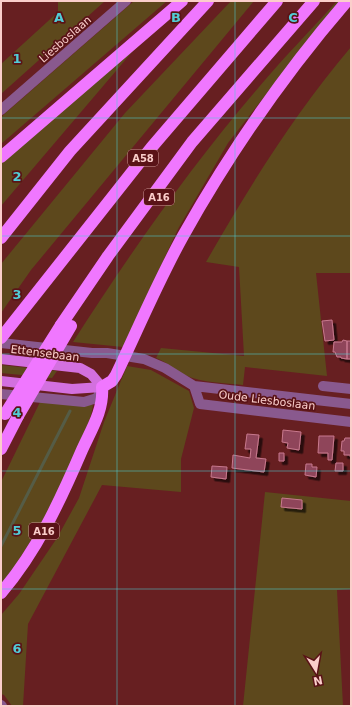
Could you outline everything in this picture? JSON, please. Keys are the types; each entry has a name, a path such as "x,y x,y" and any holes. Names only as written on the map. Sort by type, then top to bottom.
{"highway":[{"path":"1,157 182,1"},
{"path":"1,238 70,151 208,1"},
{"name":"A58","path":"1,338 151,148 277,1"},
{"name":"A58","path":"3,418 66,326 108,256 192,142 314,1"},
{"path":"102,387 112,381 183,237 236,148 316,38 347,1"},
{"path":"1,449 66,326"},
{"name":"A16","path":"1,593 19,570 49,523 61,499 101,407 102,387"}],"main road":[{"name":"Ettensebaan","path":"1,359 80,368 91,374 102,387"},
{"path":"1,380 72,389 102,387"}],"street":[{"name":"Liesboslaan","path":"1,110 126,1"},
{"name":"Oude Liesboslaan","path":"1,343 92,353 106,359 124,359 157,366 165,368 194,386 351,404"},
{"name":"Oude Liesboslaan","path":"194,386 200,404 351,422"},
{"name":"Oude Liesboslaan","path":"323,386 351,389"},
{"path":"1,394 84,402 96,398 102,387"}],"shaded area":[{"path":"58,1 105,1 1,94 1,64 58,12"},
{"path":"134,1 167,1 1,144 1,117"},
{"path":"231,1 254,1 31,270 1,313 1,264 125,113"},
{"path":"337,1 339,1 228,143 178,229 123,347 73,342 139,243 209,148 268,76"},
{"path":"144,38 1,206 1,163"},
{"path":"351,47 351,273 316,273 327,376 245,367 243,385 206,381 185,375 156,358 161,348 244,356 239,267 206,262 256,178 292,124 330,72"},
{"path":"1,365 57,371 52,378 1,373"},
{"path":"127,366 151,370 189,391 194,408 181,459 181,492 102,485 28,624 23,706 12,706 4,695 1,694 1,615 19,594 57,538 79,498 104,422"},
{"path":"40,402 93,405 88,425 63,482 34,536 1,588 1,482"},
{"path":"265,492 351,501 351,589 337,590 343,706 243,706"}],"building":[{"path":"332,320 334,340 325,341 322,321"},
{"path":"343,340 347,341 347,359 337,357 335,352 333,352 334,342 342,342"},
{"path":"347,341 351,341 351,359 347,359"},
{"path":"283,430 301,432 299,450 287,448 288,443 282,442"},
{"path":"247,434 259,435 256,458 266,459 264,472 232,468 233,455 250,458 251,449 245,449"},
{"path":"319,436 334,436 332,460 328,460 328,453 318,453"},
{"path":"345,438 351,438 351,459 350,455 344,455 344,451 341,451 342,441 344,441"},
{"path":"279,453 284,453 284,461 279,461"},
{"path":"336,463 343,463 343,471 335,471"},
{"path":"306,464 312,464 312,467 317,467 316,477 305,475"},
{"path":"212,466 227,467 226,479 211,477"},
{"path":"282,498 302,500 302,509 281,507"}],"waterway":[{"path":"1,546 70,411"}]}
